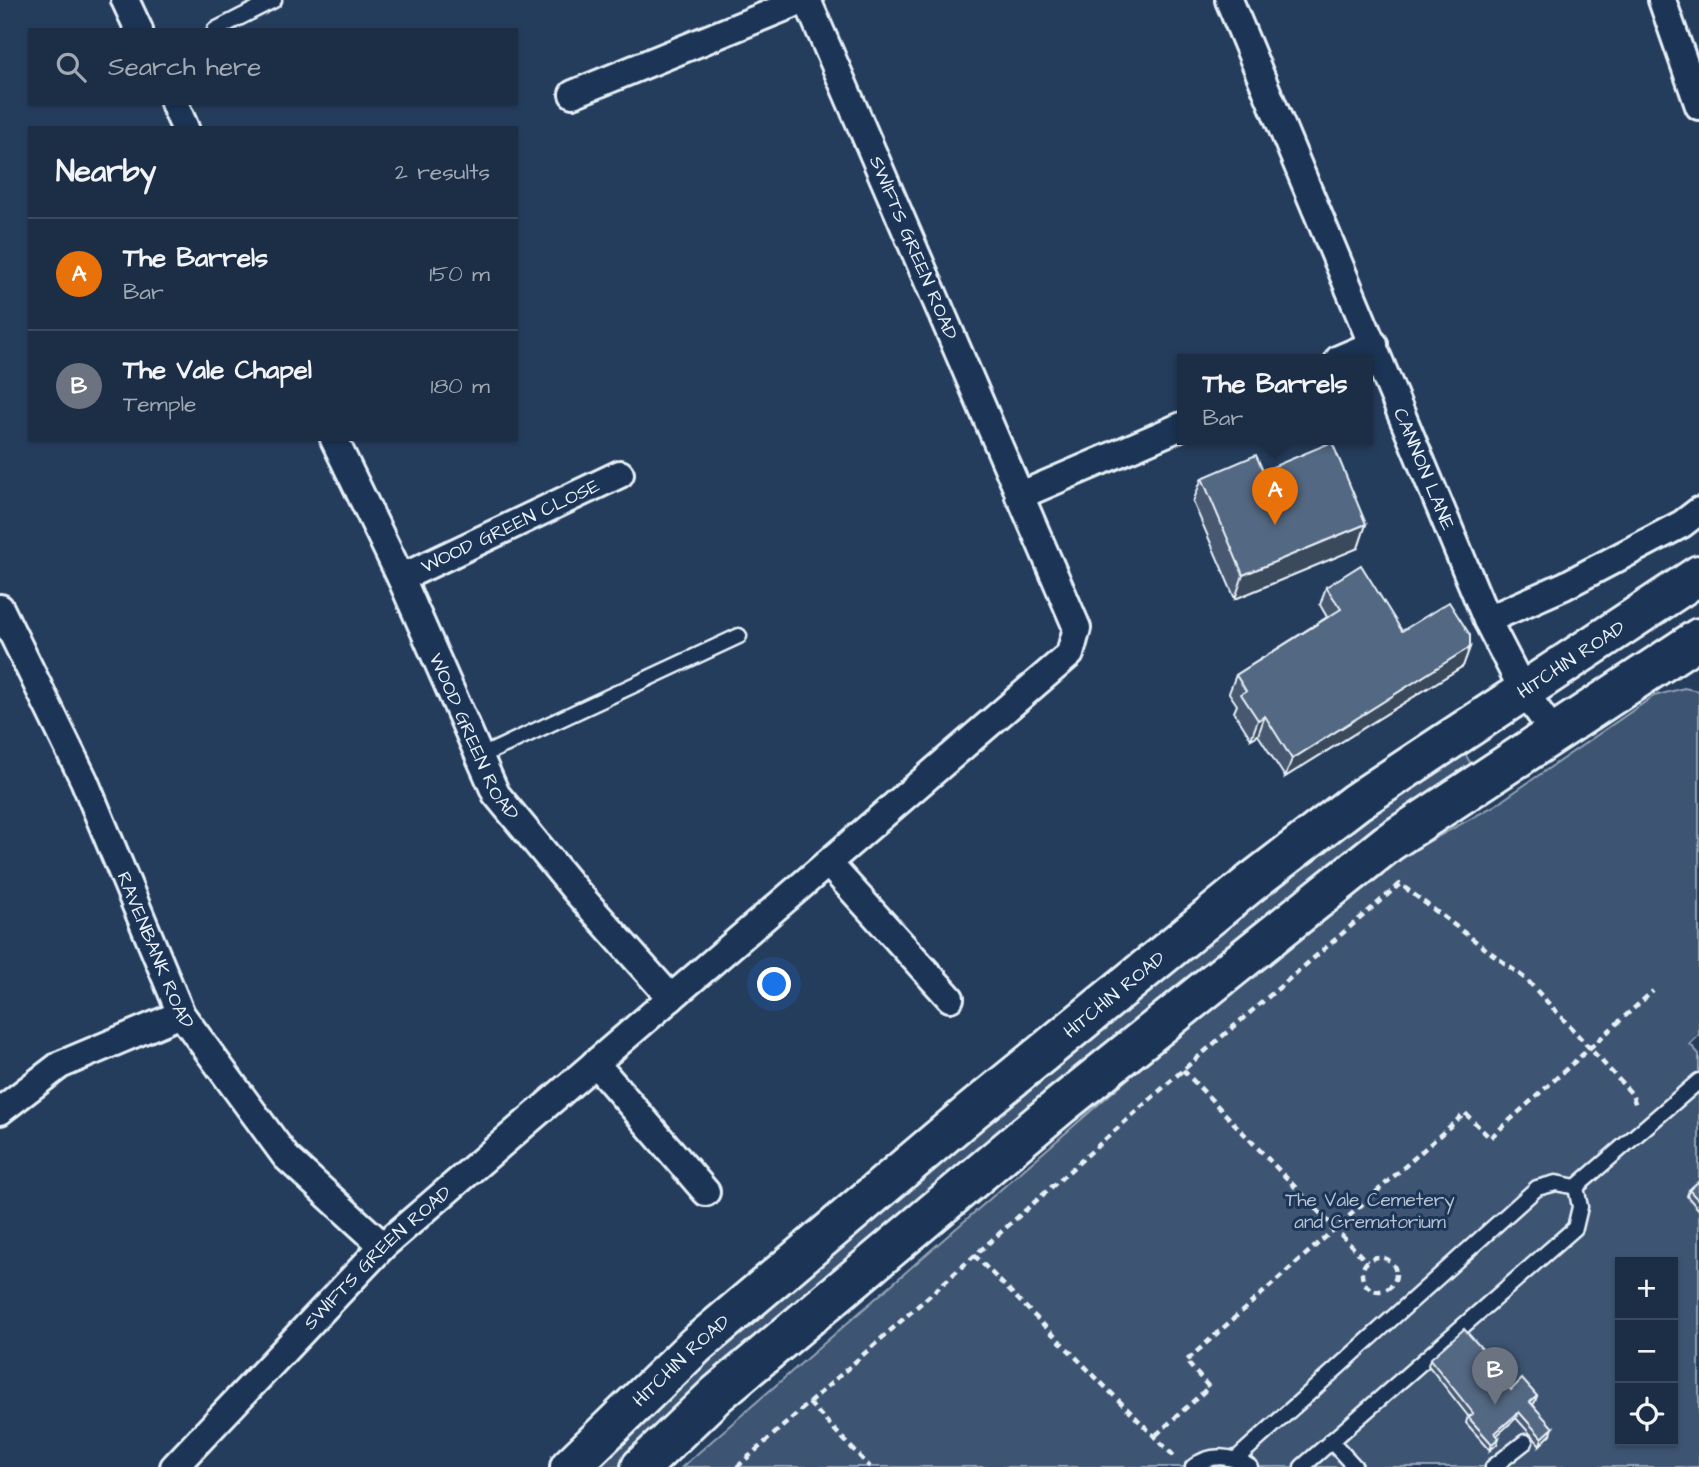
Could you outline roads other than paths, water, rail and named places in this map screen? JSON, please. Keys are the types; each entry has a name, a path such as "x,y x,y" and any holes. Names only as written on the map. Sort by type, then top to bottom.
{"main road":[{"name":"HITCHIN ROAD","path":"570,1467 696,1345 972,1111 1252,881 1356,802 1523,690 1697,583"},
{"path":"641,1467 717,1394 1061,1105 1388,843 1699,638"}],"street":[{"path":"125,0 138,28"},
{"path":"573,94 805,0"},
{"name":"SWIFTS GREEN ROAD","path":"174,1467 383,1246 1070,654 1077,628 805,0"},
{"name":"CANNON LANE","path":"1229,0 1488,620 1523,690 1554,733"},
{"path":"1662,0 1699,106"},
{"path":"175,105 185,126"},
{"path":"1351,354 1374,344"},
{"path":"1019,496 1177,428"},
{"name":"WOOD GREEN ROAD","path":"335,441 401,578 496,794 575,890 671,998"},
{"name":"WOOD GREEN CLOSE","path":"401,578 620,474"},
{"path":"1488,620 1564,586 1682,524 1699,511"},
{"name":"RAVENBANK ROAD","path":"0,608 84,780 181,1014 286,1157 383,1246"},
{"path":"828,863 950,998"},
{"path":"0,1111 61,1065 181,1014"},
{"path":"595,1063 706,1192"}],"lane":[{"path":"219,28 274,0"},
{"path":"480,757 738,636"},
{"path":"1576,1187 1699,1080"},
{"path":"1236,1459 1537,1188 1556,1183 1576,1187"},
{"path":"1302,1467 1574,1228 1580,1208 1576,1187"},
{"path":"1331,1441 1355,1467"},
{"path":"1493,1467 1525,1442"},
{"path":"1193,1467 1210,1458 1236,1459 1250,1467"}],"place":[{"name":"The Barrels","path":"1275,525"},
{"name":"The Vale Chapel","path":"1495,1405"}],"park label":[{"name":"The Vale Cemetery and Crematorium","path":"1370,1211"}]}
